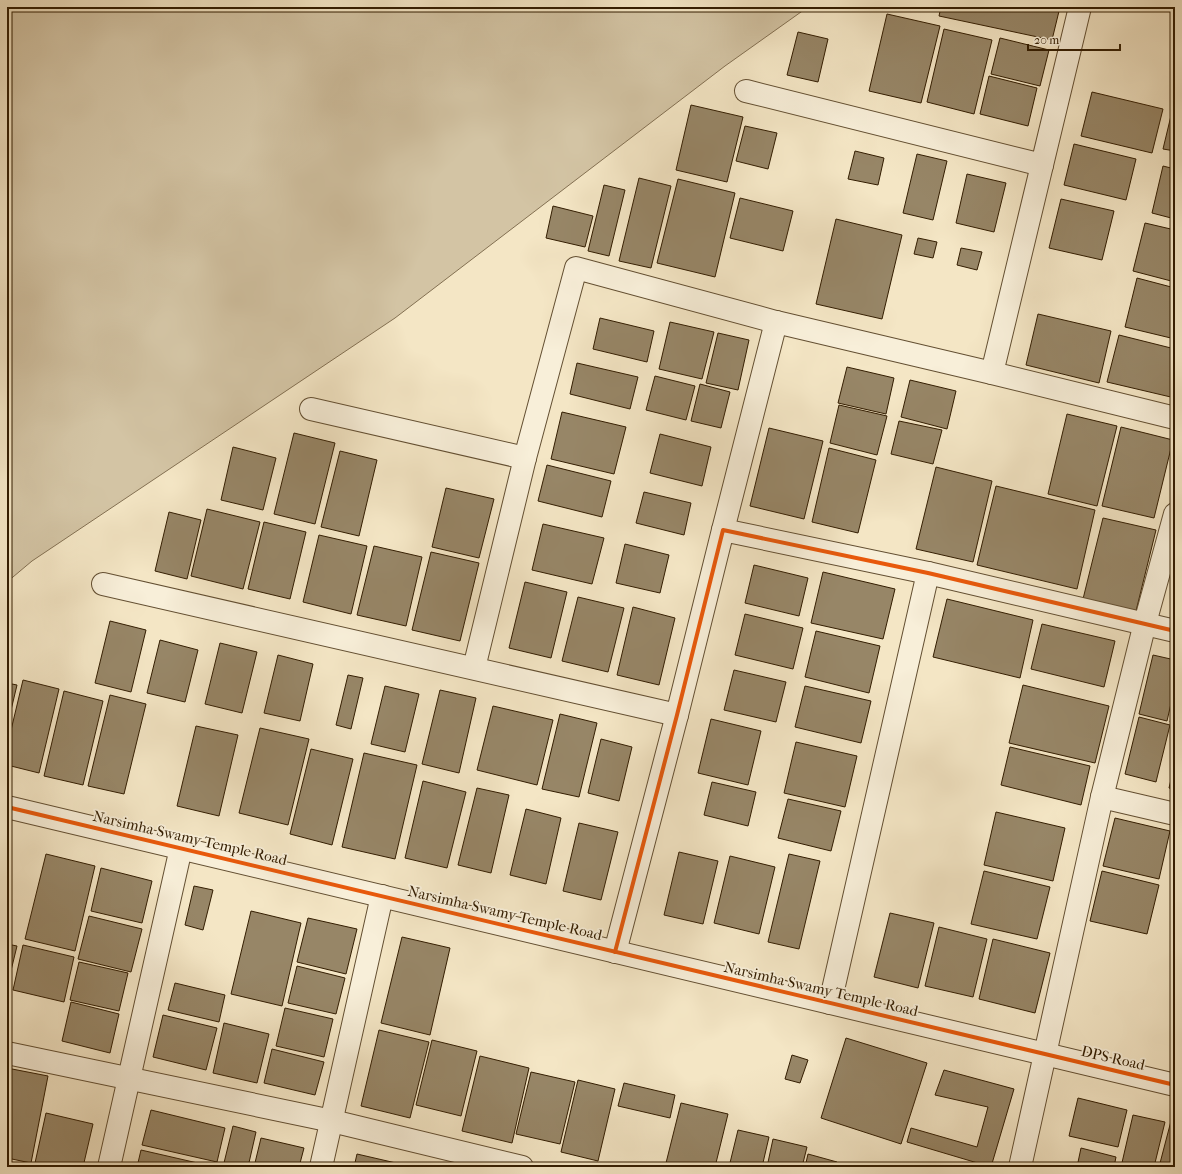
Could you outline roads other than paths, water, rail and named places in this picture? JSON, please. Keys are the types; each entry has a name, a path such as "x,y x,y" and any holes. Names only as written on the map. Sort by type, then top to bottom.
{"street":[{"path":"992,373 1080,7"},
{"path":"746,91 1042,166"},
{"path":"474,668 525,458 576,268 776,322 1175,418"},
{"path":"615,952 677,715 776,322"},
{"path":"311,409 525,458"},
{"path":"1020,1167 1102,797 1145,623 1175,514"},
{"path":"724,530 928,573 1175,631"},
{"path":"830,1003 928,573"},
{"path":"103,584 677,715"},
{"path":"1102,797 1175,814"},
{"name":"Narsimha Swamy Temple Road","path":"7,807 1045,1055"},
{"path":"109,1167 180,848"},
{"path":"321,1167 382,896"},
{"path":"7,1053 332,1121 522,1167"},
{"name":"DPS Road","path":"1045,1055 1175,1085"}]}
